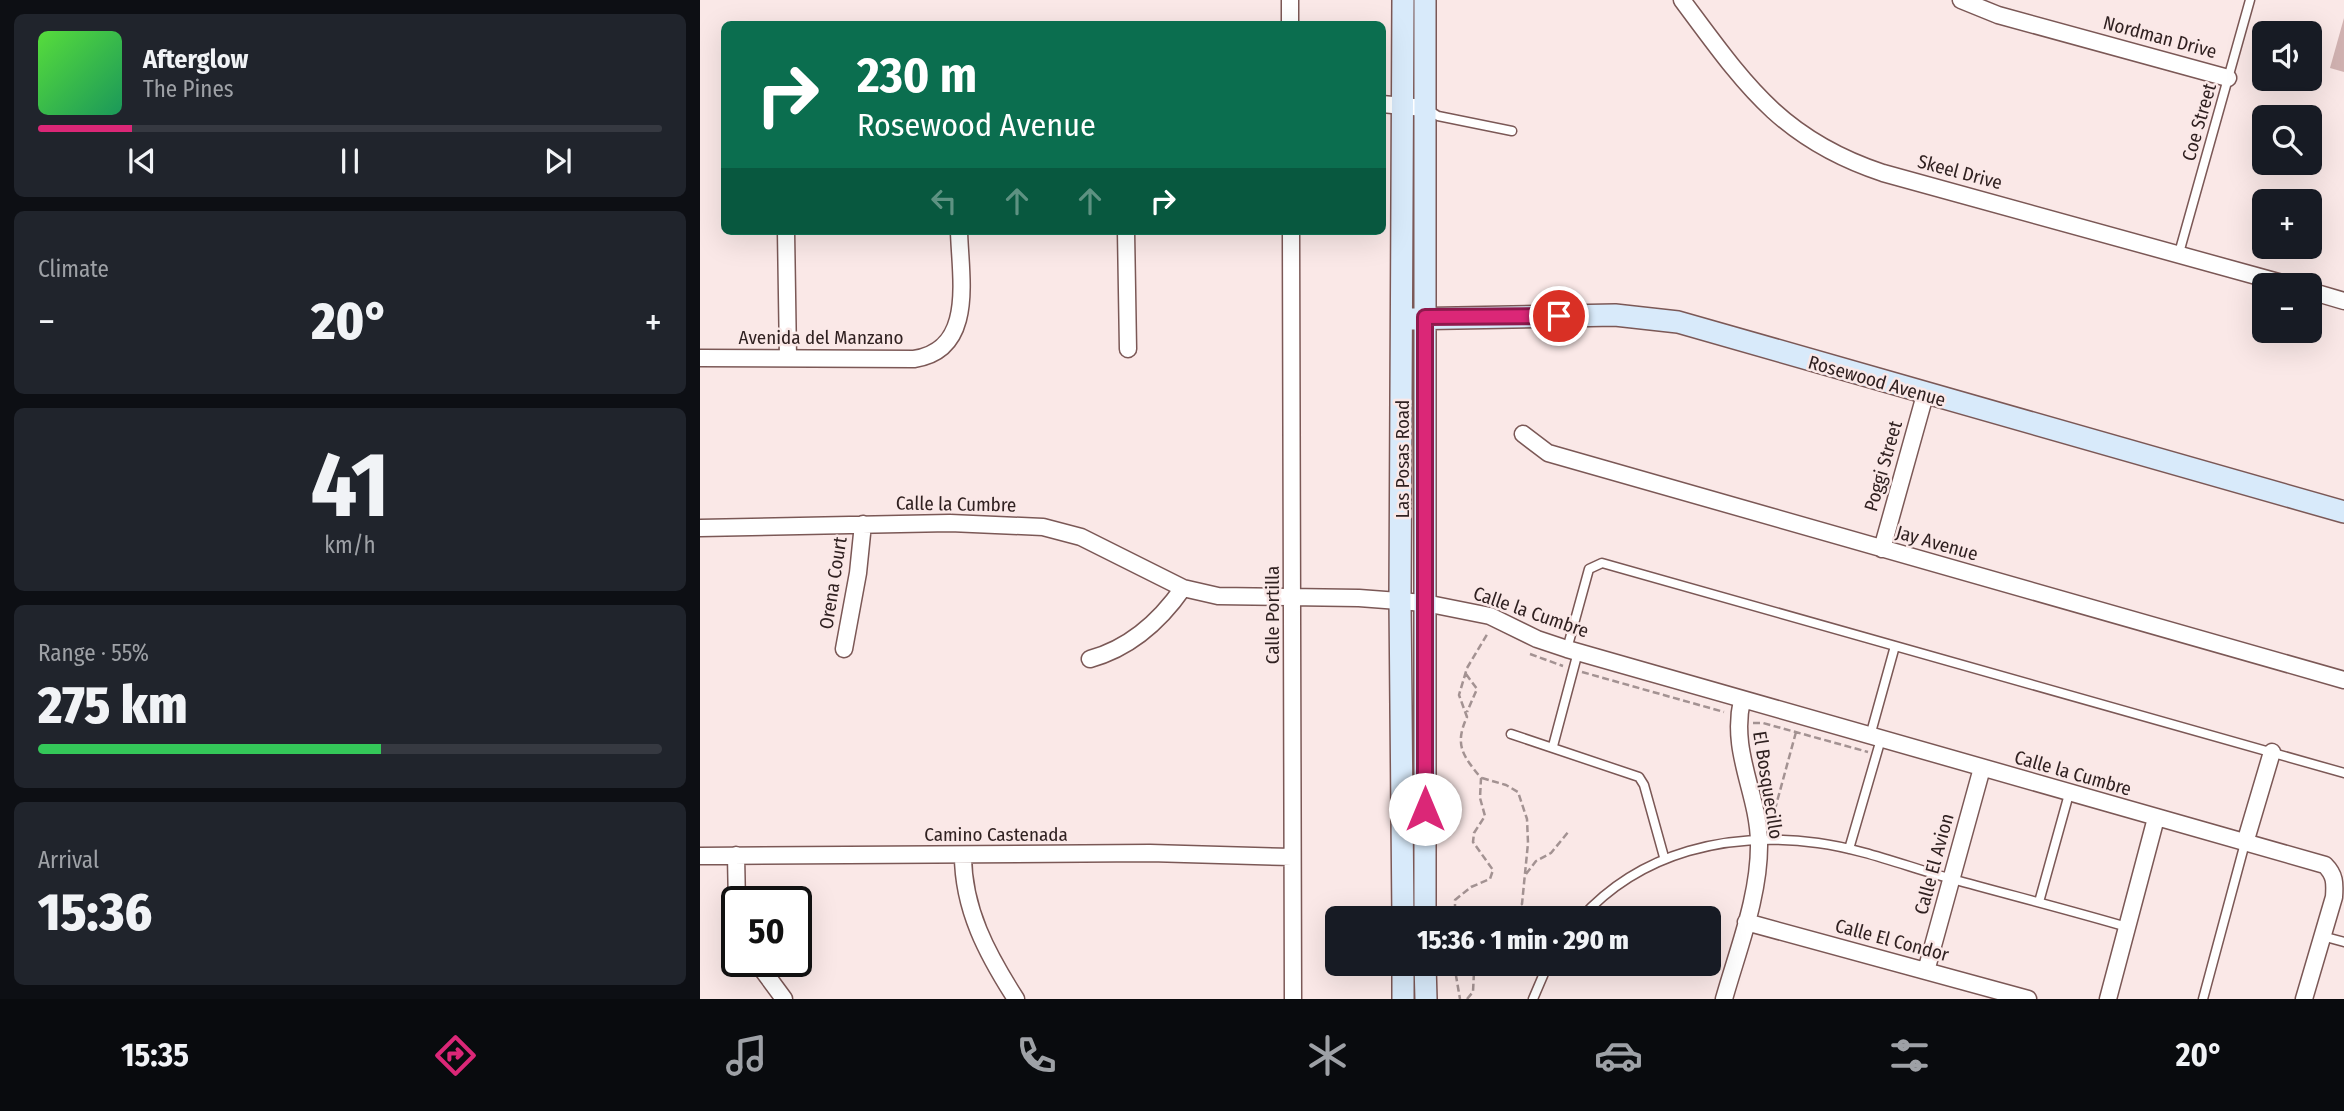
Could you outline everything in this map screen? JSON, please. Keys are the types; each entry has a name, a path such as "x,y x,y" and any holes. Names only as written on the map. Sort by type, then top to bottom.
{"main road":[{"name":"Las Posas Road","path":"1403,906 1400,600 1404,0"},
{"name":"Las Posas Road","path":"1425,0 1403,106 1425,317 1425,906"},
{"name":"Rosewood Avenue","path":"1402,319 1615,315 1678,322 1926,395 2344,512"},
{"path":"1403,976 1403,999"},
{"path":"1426,976 1426,999"}],"street":[{"path":"1290,0 1290,21"},
{"name":"Skeel Drive","path":"1682,0 1754,94 1780,120 1828,151 1883,173 2252,274"},
{"name":"Nordman Drive","path":"1961,0 1998,15 2228,78"},
{"path":"786,235 788,358"},
{"name":"Avenida del Manzano","path":"700,358 914,359 938,351 952,337 961,313 959,235"},
{"path":"1126,235 1128,348"},
{"name":"Calle Portilla","path":"1291,235 1293,999"},
{"path":"2322,295 2344,301"},
{"name":"Poggi Street","path":"1882,549 1926,395"},
{"name":"Jay Avenue","path":"1523,434 1548,453 2344,680"},
{"name":"Orena Court","path":"844,649 858,573 863,524"},
{"name":"Calle la Cumbre","path":"700,528 1009,524 1053,529 1081,537 1183,588 1217,596 1400,600 1490,616 1537,639 1742,701 2314,861 2332,872 2334,897 2322,936"},
{"path":"1090,659 1110,653 1150,627 1183,588"},
{"name":"El Bosquecillo","path":"1724,999 1765,842 1737,736 1742,701"},
{"path":"2245,843 2272,752"},
{"name":"Calle El Avion","path":"1926,971 1982,768"},
{"path":"2108,999 2157,818"},
{"name":"Camino Castenada","path":"700,856 1150,853 1292,857"},
{"path":"736,855 737,886"},
{"path":"963,855 965,888 974,921 1016,999"},
{"name":"Calle El Condor","path":"1746,922 2028,999"},
{"path":"2304,999 2322,936"},
{"path":"768,977 784,999"}],"lane":[{"name":"Coe Street","path":"2179,253 2250,0"},
{"path":"1403,106 1512,131"},
{"path":"1553,746 1589,569 1602,562 2344,773"},
{"path":"1849,849 1895,646"},
{"path":"1511,734 1639,777 1644,785 1664,857"},
{"path":"2039,902 2069,794"},
{"path":"1593,906 1617,883 1664,857 1714,845 1818,843 1849,849 2127,927"},
{"path":"2203,999 2245,843"},
{"path":"2322,936 2344,942"},
{"path":"1533,999 1543,976"}],"path":[{"path":"1467,715 1459,695 1466,674 1488,632"},
{"path":"1466,674 1477,688 1461,728 1462,757 1481,778 1493,784 1506,785 1520,795 1527,819 1526,874 1519,906"},
{"path":"1765,842 1796,732"},
{"path":"1455,906 1455,900 1471,887 1490,878 1493,870 1475,848 1472,837 1484,819 1480,798 1481,778"},
{"path":"1526,874 1536,861 1551,853 1569,831"},
{"path":"1456,976 1460,999"},
{"path":"1467,999 1473,992 1474,976"}],"shaded area":[{"path":"2344,18 2344,72 2330,68"}],"route":[{"path":"1425,809 1425,317 1559,316"}]}
